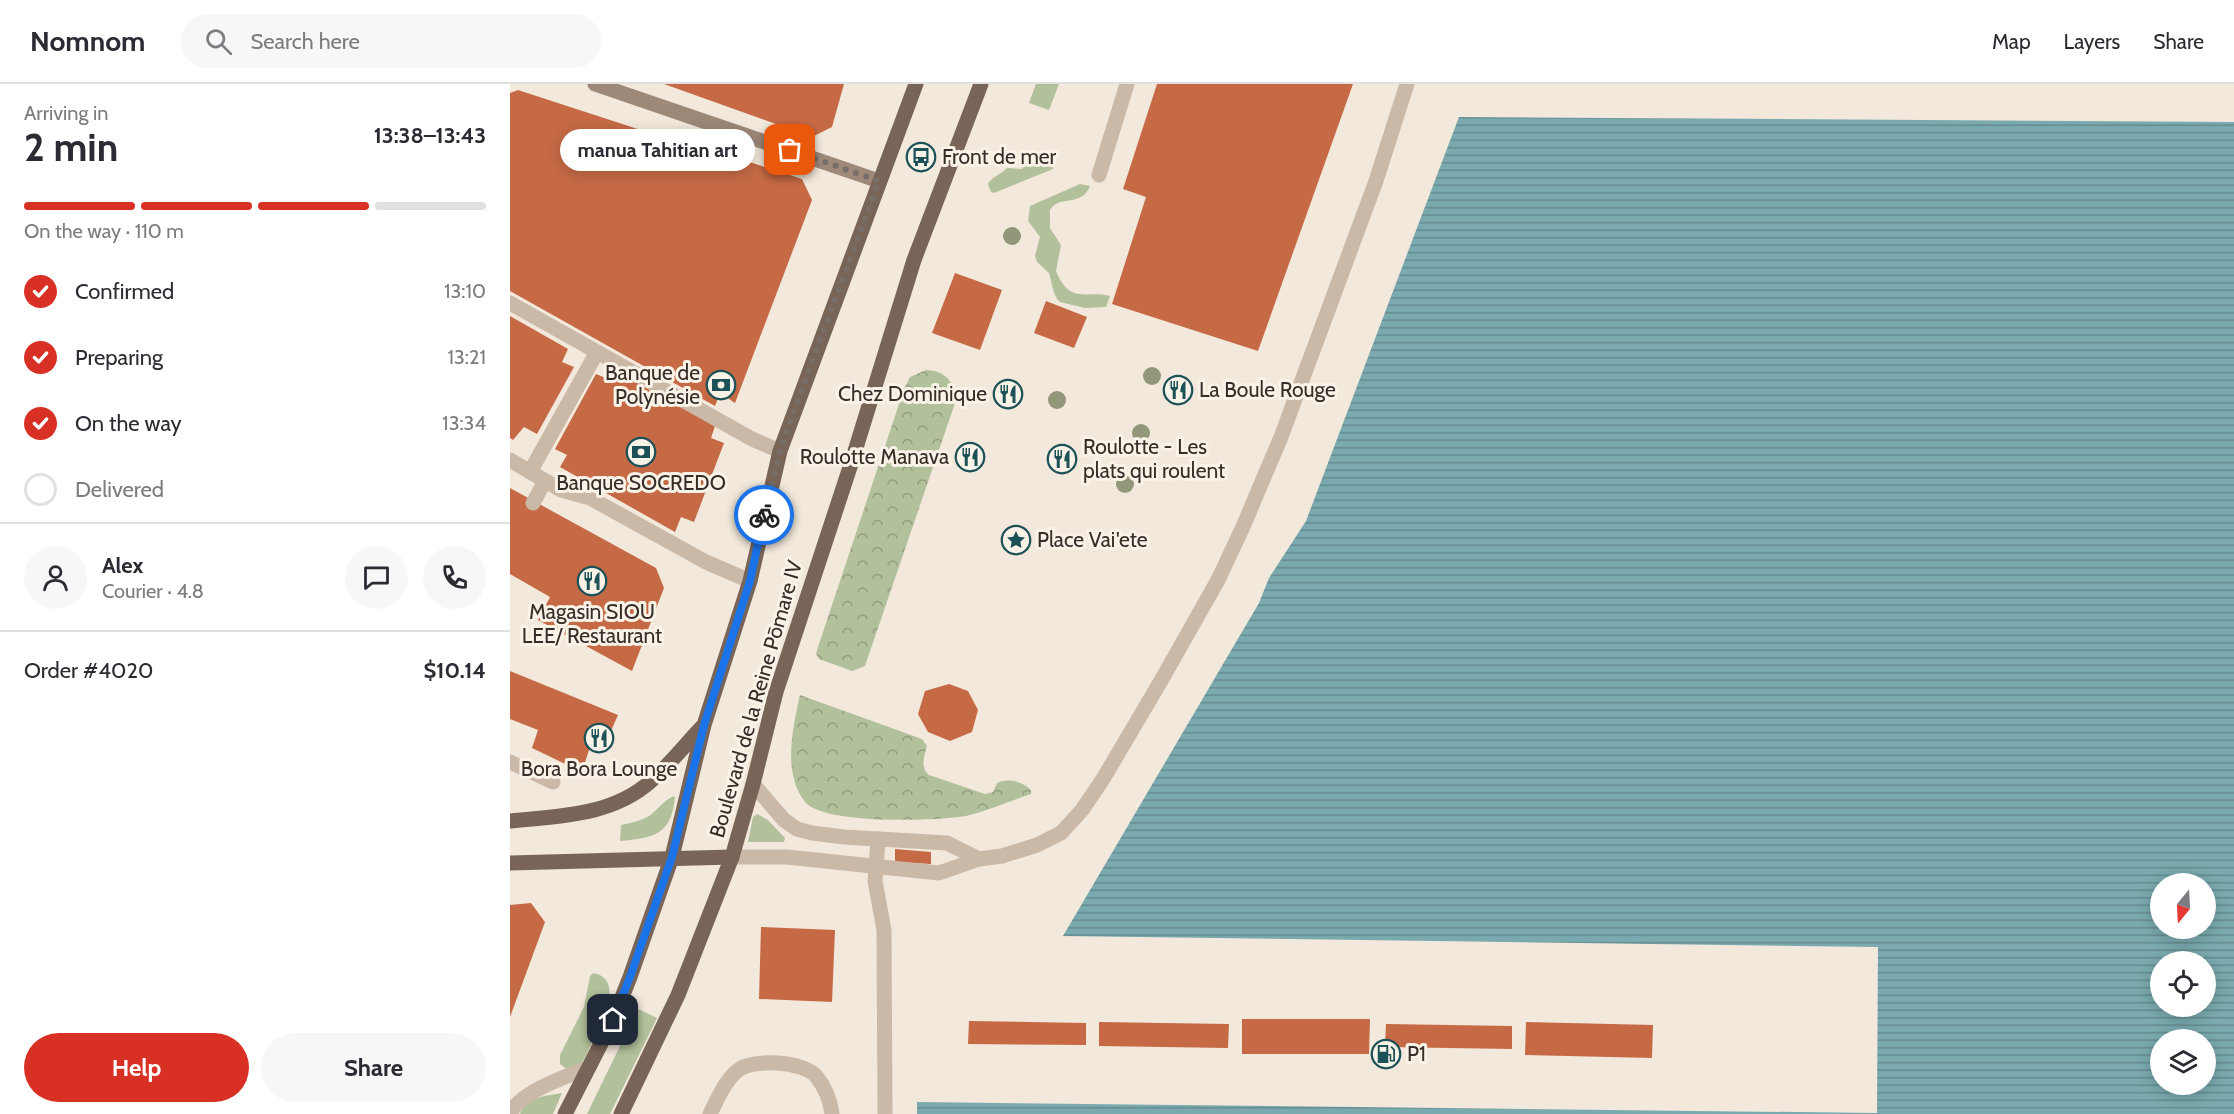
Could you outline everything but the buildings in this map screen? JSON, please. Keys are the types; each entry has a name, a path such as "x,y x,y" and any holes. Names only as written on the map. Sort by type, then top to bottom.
{"main road":[{"name":"Boulevard de la Reine Pōmare IV","path":"565,1114 613,1020 672,857 704,725 750,581 780,451 916,84"},
{"name":"Boulevard de la Reine Pōmare IV","path":"621,1114 678,995 732,856 776,692 851,464 914,260 981,84"},
{"path":"510,821 592,811 620,801 650,782 704,725"},
{"path":"510,863 732,856"}],"street":[{"path":"595,84 879,181"},
{"path":"1099,175 1127,84"},
{"path":"732,856 787,857 939,873 979,859 1002,856 1037,845 1061,833 1082,810 1109,769 1218,580 1281,437 1376,180 1407,84"},
{"path":"510,303 752,439 780,451"},
{"path":"530,472 597,352"},
{"path":"510,460 561,490 590,498 706,562 750,581"},
{"path":"533,502 545,481"},
{"path":"510,762 553,782"},
{"path":"753,784 783,820 797,829 812,833 947,843 979,859"},
{"path":"878,839 875,881 884,930 885,1114"},
{"path":"710,1114 725,1087 738,1070 758,1062 793,1065 815,1074 829,1096 832,1114"},
{"path":"510,1114 514,1106 534,1092 589,1067"}],"green space":[{"path":"1036,84 1059,84 1049,110 1029,103"},
{"path":"1036,154 1047,157 1053,164 1053,169 994,193 991,192 988,184 992,179 1007,168 1022,169"},
{"path":"1080,184 1090,186 1086,193 1076,199 1054,205 1050,210 1050,228 1061,245 1056,271 1061,282 1073,292 1110,296 1106,307 1085,308 1060,302 1054,293 1049,273 1037,262 1035,256 1040,237 1028,221 1030,206"},
{"path":"926,370 940,373 949,380 954,392 954,406 865,666 852,671 819,659 816,654 904,389 910,377"},
{"path":"800,695 922,739 927,746 924,765 929,775 985,794 993,792 997,783 1015,781 1024,784 1031,790 1031,794 991,809 951,818 881,820 834,815 816,809 805,802 798,790 791,764 792,735"},
{"path":"675,796 670,819 659,832 652,836 620,841 621,825 649,816 668,799"},
{"path":"757,814 768,820 785,838 784,842 748,842 753,817"},
{"path":"593,973 603,977 608,984 610,993 608,1003 601,1025 584,1058 580,1064 568,1070 560,1064 560,1055 584,1007 590,976"},
{"path":"638,1009 657,1018 610,1114 587,1114"},
{"path":"562,1093 553,1114 520,1114 532,1100"}],"water":[{"path":"1459,117 2234,122 2234,1114 917,1114 917,1102 1877,1113 1878,947 1063,936 1259,603 1269,578 1306,521"}],"way so far":[{"path":"764,515 784,438 879,181 790,150"}],"place":[{"name":"manua Tahitian art","path":"790,150"},
{"name":"Front de mer","path":"921,157"},
{"name":"Banque de Polynésie","path":"721,385"},
{"name":"La Boule Rouge","path":"1178,390"},
{"name":"Chez Dominique","path":"1008,394"},
{"name":"Banque SOCREDO","path":"641,452"},
{"name":"Roulotte Manava","path":"970,457"},
{"name":"Roulotte - Les plats qui roulent","path":"1062,459"},
{"name":"Place Vai'ete","path":"1016,540"},
{"name":"Magasin SIOU LEE/ Restaurant","path":"592,581"},
{"name":"Bora Bora Lounge","path":"599,738"},
{"name":"P1","path":"1386,1054"}],"route":[{"path":"613,1020 672,857 704,725 750,581 764,515"}]}
